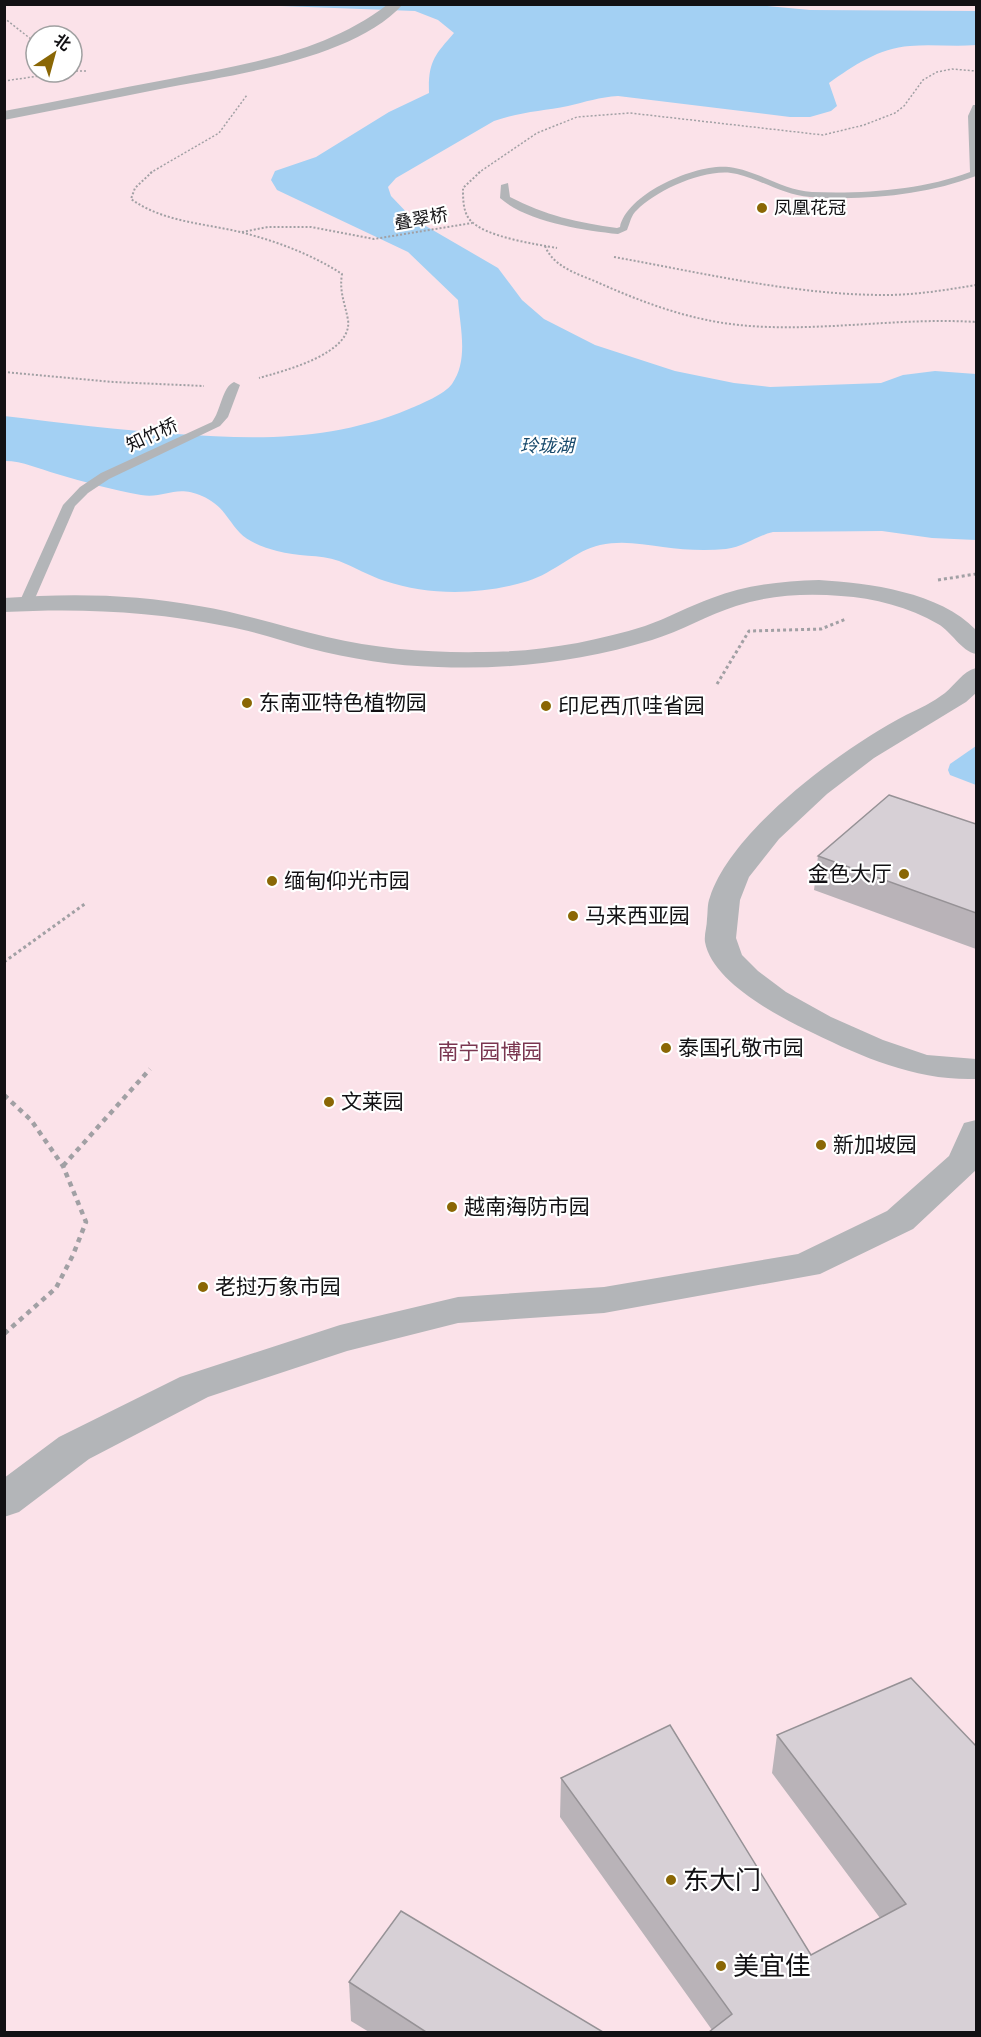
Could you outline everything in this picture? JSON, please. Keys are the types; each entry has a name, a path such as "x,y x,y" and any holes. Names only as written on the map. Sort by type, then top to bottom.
{"street":[{"path":"4,116 268,63 364,29 383,18 397,4"},
{"path":"15,604 104,603 178,610 226,618 327,645 366,652 461,659 522,658 570,652 656,631 726,601 754,594 836,588 880,593 927,608 963,630 976,646"},
{"path":"976,676 957,697 932,714 885,738 830,777 778,824 745,859 725,896 721,942 738,971 770,997 822,1024 884,1052 939,1068 976,1069"},
{"path":"4,1501 74,1448 194,1387 340,1339 458,1310 604,1300 807,1265 900,1220 965,1161 976,1131"}],"lane":[{"path":"505,186 505,198 526,210 568,223 618,231 624,228 625,220 633,207 651,195 701,172 719,169 743,173 794,192 821,195 942,184 974,174 976,167 972,116 976,107"},
{"name":"知竹桥","path":"15,604 69,505 84,490 105,476 216,424 225,412 234,385"}],"path":[{"path":"4,18 24,34"},
{"path":"4,372 113,382 192,386 234,385 310,361 333,350 345,336 348,323 339,289 342,274 319,259 241,232 154,212 138,206 130,199 131,191 138,182 156,169 204,144 220,132 267,71 268,63"},
{"path":"4,81 24,78"},
{"name":"叠翠桥","path":"241,232 268,227 310,227 344,231 374,240 472,223"},
{"path":"545,246 549,256 559,265 578,274 645,303 712,321 765,326 812,326 910,319 976,322"},
{"path":"4,962 86,903"},
{"path":"63,1166 150,1069"},
{"path":"4,1095 31,1120 63,1166 86,1222 73,1255 56,1288 4,1334"}],"green space":[{"name":"南宁园博园","path":"5,5 976,5 976,2032 5,2032"}],"water":[{"name":"玲珑湖","path":"746,4 810,10 976,11 976,45 899,47 877,54 829,83 837,106 831,111 810,117 790,117 618,96 513,116 494,121 396,178 388,187 391,196 412,218 498,268 522,300 544,319 595,345 675,371 734,383 770,387 881,383 903,375 935,371 976,374 976,540 932,538 882,531 773,532 739,546 718,550 616,543 591,548 547,573 510,586 474,591 438,591 402,586 373,577 345,563 324,557 285,553 252,542 235,528 215,504 193,493 177,491 149,496 141,495 88,483 25,464 5,461 4,416 177,434 237,437 294,436 323,433 380,420 409,409 444,391 457,375 462,354 458,300 408,252 277,190 271,180 275,171 316,157 389,112 429,93 431,66 442,47 454,33 438,20 415,11 252,5"},
{"path":"976,746 976,785 950,775 948,770 950,764"}],"building":[{"path":"889,795 976,824 976,913 818,856"},
{"name":"东大门","path":"911,1678 976,1746 976,2032 709,2032 732,2014 561,1778 670,1725 811,1955 906,1904 777,1735"},
{"path":"401,1911 603,2032 426,2032 349,1982"}],"place":[{"name":"凤凰花冠","path":"762,208"},
{"name":"东南亚特色植物园","path":"247,703"},
{"name":"印尼·西爪哇省园","path":"546,706"},
{"name":"金色大厅","path":"904,874"},
{"name":"缅甸·仰光市园","path":"272,881"},
{"name":"马来西亚园","path":"573,916"},
{"name":"泰国·孔敬市园","path":"666,1048"},
{"name":"文莱园","path":"329,1102"},
{"name":"新加坡园","path":"821,1145"},
{"name":"越南·海防市园","path":"452,1207"},
{"name":"老挝·万象市园","path":"203,1287"},
{"name":"东大门","path":"671,1880"},
{"name":"美宜佳","path":"721,1966"}]}
